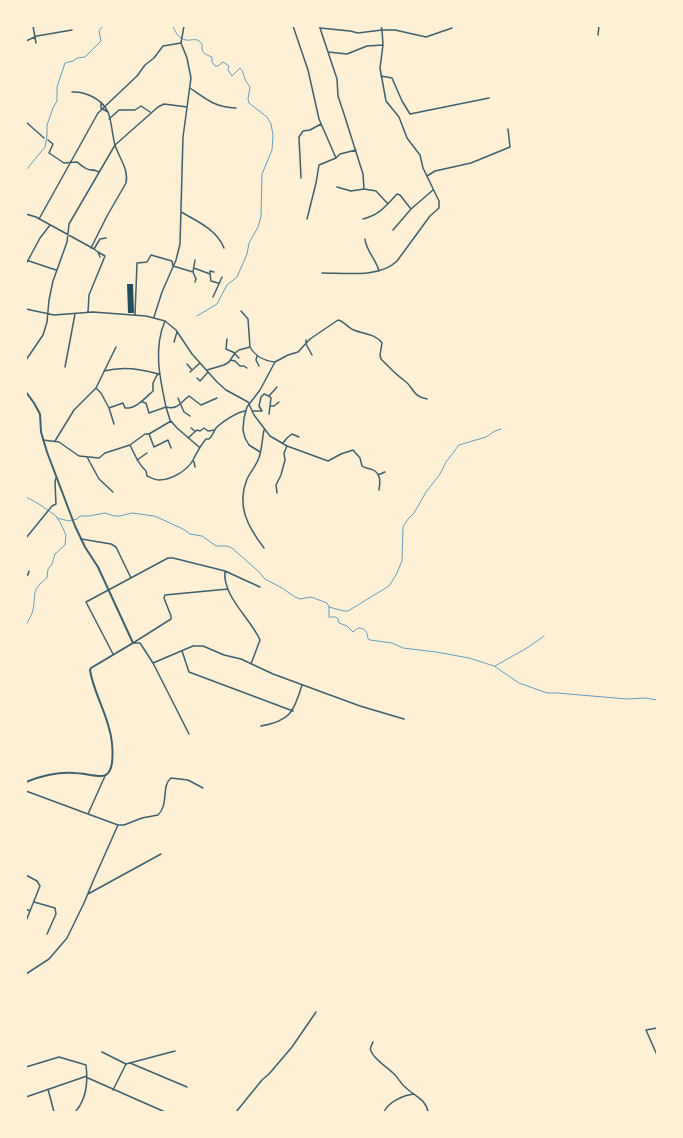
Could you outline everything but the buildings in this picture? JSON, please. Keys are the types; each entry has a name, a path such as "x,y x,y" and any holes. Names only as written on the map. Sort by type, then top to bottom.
{"street":[{"path":"33,26 36,36"},
{"path":"154,317 181,244 183,137 191,78 182,43 184,26"},
{"path":"293,26 308,70 321,124 336,158"},
{"path":"322,273 379,271 391,266 397,261 430,216 439,208 440,204 427,176 420,155 407,138 400,118 386,101 381,76 381,57 383,45 381,26"},
{"path":"598,34 599,26"},
{"path":"364,189 363,174 338,96 337,79 319,27 358,33 395,30 426,37 452,28"},
{"path":"26,41 36,36 72,30"},
{"path":"40,219 94,120 102,110 138,76 145,65 154,58 162,46 182,43"},
{"path":"328,52 347,54 367,46 383,45"},
{"path":"381,76 392,78 402,101 410,114 489,98"},
{"path":"190,88 215,105 224,108 236,108"},
{"path":"72,92 82,92 101,102 105,107 108,112 115,145 126,173 126,183 91,248"},
{"path":"101,102 102,110"},
{"path":"26,360 43,335 56,270 67,242 69,224 115,145 150,112 158,107 164,104 187,107"},
{"path":"109,119 119,110 135,110 140,106 150,112"},
{"path":"102,110 108,112"},
{"path":"26,122 44,138"},
{"path":"301,178 299,137 303,131 310,130 321,124"},
{"path":"427,176 435,171 471,163 509,148 511,146 508,129"},
{"path":"48,140 53,144 49,153 63,162 77,162 84,168 94,170 99,173"},
{"path":"308,219 319,165 336,158 340,154 356,150"},
{"path":"338,187 351,191 364,189 376,191 388,204"},
{"path":"393,230 411,209 434,190"},
{"path":"363,219 375,215 398,194 411,209"},
{"path":"181,212 214,232 221,239 224,248"},
{"path":"26,214 40,219 105,256 89,295 88,312"},
{"path":"26,264 40,238 50,225"},
{"path":"94,249 100,239 106,238"},
{"path":"365,239 366,246 376,262 379,271"},
{"path":"98,252 100,257"},
{"path":"135,315 137,263 147,262 151,255 172,261 173,266"},
{"path":"27,260 56,270"},
{"path":"194,282 196,280 193,272 195,260"},
{"path":"173,266 193,272"},
{"path":"194,268 210,274"},
{"path":"210,274 210,271 214,272"},
{"path":"210,274 211,281 219,283"},
{"path":"213,297 222,277"},
{"path":"26,309 54,315 88,312 154,317 165,321 177,332 200,363 217,382 226,390 245,400 249,404 264,430 276,441 328,461 353,450 360,458 362,466 376,471 380,485 379,490"},
{"path":"241,311 248,319 250,347 257,356 271,362 275,362"},
{"path":"65,367 75,314"},
{"path":"260,452 249,446 244,438 243,426 245,411 249,404 260,390 275,362 288,355 298,352 321,331 327,329 338,320 341,320 346,326 354,330 370,335 381,341 381,359 400,379 406,382 412,391 418,396 427,399"},
{"path":"165,321 161,330 159,341 159,374 168,417 199,447"},
{"path":"174,342 177,332"},
{"path":"227,339 226,349 235,353 239,358"},
{"path":"306,340 306,344 312,355"},
{"path":"55,440 74,410 96,388 116,347"},
{"path":"197,378 200,381 208,371 230,360 239,350 250,347"},
{"path":"257,356 256,360 259,366"},
{"path":"230,360 235,361 240,366 247,368"},
{"path":"186,364 191,371 200,363"},
{"path":"104,371 112,369 148,370 159,374"},
{"path":"109,408 123,403 125,408 129,408 142,402 152,391 156,375 159,374"},
{"path":"269,414 271,398 269,396 277,387"},
{"path":"96,388 101,393 109,408 114,424"},
{"path":"26,392 40,414 43,440 70,514 98,567 133,642"},
{"path":"252,411 262,410 259,406 261,397 264,394 269,396"},
{"path":"142,402 146,403 149,413 181,405 189,396 201,405 217,398"},
{"path":"178,398 184,412 190,416"},
{"path":"270,406 274,406 278,402"},
{"path":"130,445 140,466 146,471 147,476 157,480 171,478 193,461 199,447 206,439 213,436 215,430 232,416 245,411"},
{"path":"43,440 55,440 76,455 99,458 105,453 130,445 145,434 150,434 171,421"},
{"path":"191,428 195,431"},
{"path":"188,438 195,431 200,431 204,428 208,430 215,430"},
{"path":"264,430 258,460 244,488 243,501 244,511 248,520 255,535 264,548"},
{"path":"150,434 154,447 168,440 171,448"},
{"path":"284,443 292,434 299,437"},
{"path":"277,493 275,487 281,474 285,460 284,453 287,446"},
{"path":"137,460 147,453"},
{"path":"87,457 99,479 113,492"},
{"path":"193,461 195,467"},
{"path":"378,475 385,472"},
{"path":"26,538 52,506 56,504 56,478"},
{"path":"82,539 111,544 116,547 131,578"},
{"path":"113,654 86,603 87,601 171,558 225,571 260,587"},
{"path":"26,574 28,575 29,571"},
{"path":"225,571 224,580 237,606 251,624 260,640 251,664"},
{"path":"88,814 105,776 110,770 112,762 110,730 94,687 90,670 94,665 171,619 164,598 165,595 228,588"},
{"path":"133,642 140,643 153,663 188,734"},
{"path":"153,663 193,646 203,646 224,655 241,659 273,674 302,685 404,720"},
{"path":"182,651 189,672 293,711"},
{"path":"261,726 275,723 285,718 293,711 298,701 302,685"},
{"path":"26,782 41,776 59,773 105,776"},
{"path":"26,791 118,825 124,825 142,818 158,815 163,809 164,795 168,780 171,778 188,780 203,788"},
{"path":"26,974 49,959 67,938 118,825"},
{"path":"88,894 161,854"},
{"path":"26,875 37,881 40,886 26,921"},
{"path":"34,902 55,908 56,914 47,934"},
{"path":"26,909 30,911"},
{"path":"236,1112 262,1080 269,1074 274,1066 292,1047 316,1012"},
{"path":"657,1028 646,1030 657,1055"},
{"path":"373,1042 370,1048 374,1056 397,1077 405,1087 421,1099 427,1107 428,1112"},
{"path":"102,1052 126,1064 175,1051"},
{"path":"26,1067 59,1057 86,1065 86,1092 82,1103 76,1111"},
{"path":"130,1063 187,1087"},
{"path":"113,1090 126,1064"},
{"path":"26,1097 87,1077 113,1090 166,1112"},
{"path":"48,1090 54,1112"},
{"path":"384,1112 392,1101 408,1094 414,1094"}],"waterway":[{"path":"26,170 45,147 47,125 57,101 57,87 65,63 73,61 77,58 85,57 101,41 99,31 103,26"},
{"path":"173,26 179,37 186,40 199,41 202,45 204,53 212,57 212,62 215,66 218,66 223,62 229,66 228,70 232,76 240,68 250,87 248,99 249,103 267,117 271,124 273,135 272,150 262,174 261,216 258,227 249,243 247,254 237,277 227,285 217,304 197,316"},
{"path":"329,607 348,611 389,586 402,561 403,527 440,474 446,462 459,445 486,437 501,429"},
{"path":"26,497 56,516 66,535 65,545 55,554 52,564 48,569 47,578 36,589 31,616 26,625"},
{"path":"57,518 69,521 77,519 80,516 105,513 114,516 132,513 154,516 183,529 190,534 202,536 216,546 227,546 232,548 265,579 300,599 311,597 327,603 329,607 329,617 336,617 339,623 347,626 353,632 358,628 361,628 367,632 368,639 370,640 392,643 403,648 469,658 494,666 519,683 547,693 627,699 646,698 657,700"},
{"path":"495,666 527,648 544,636"}]}
